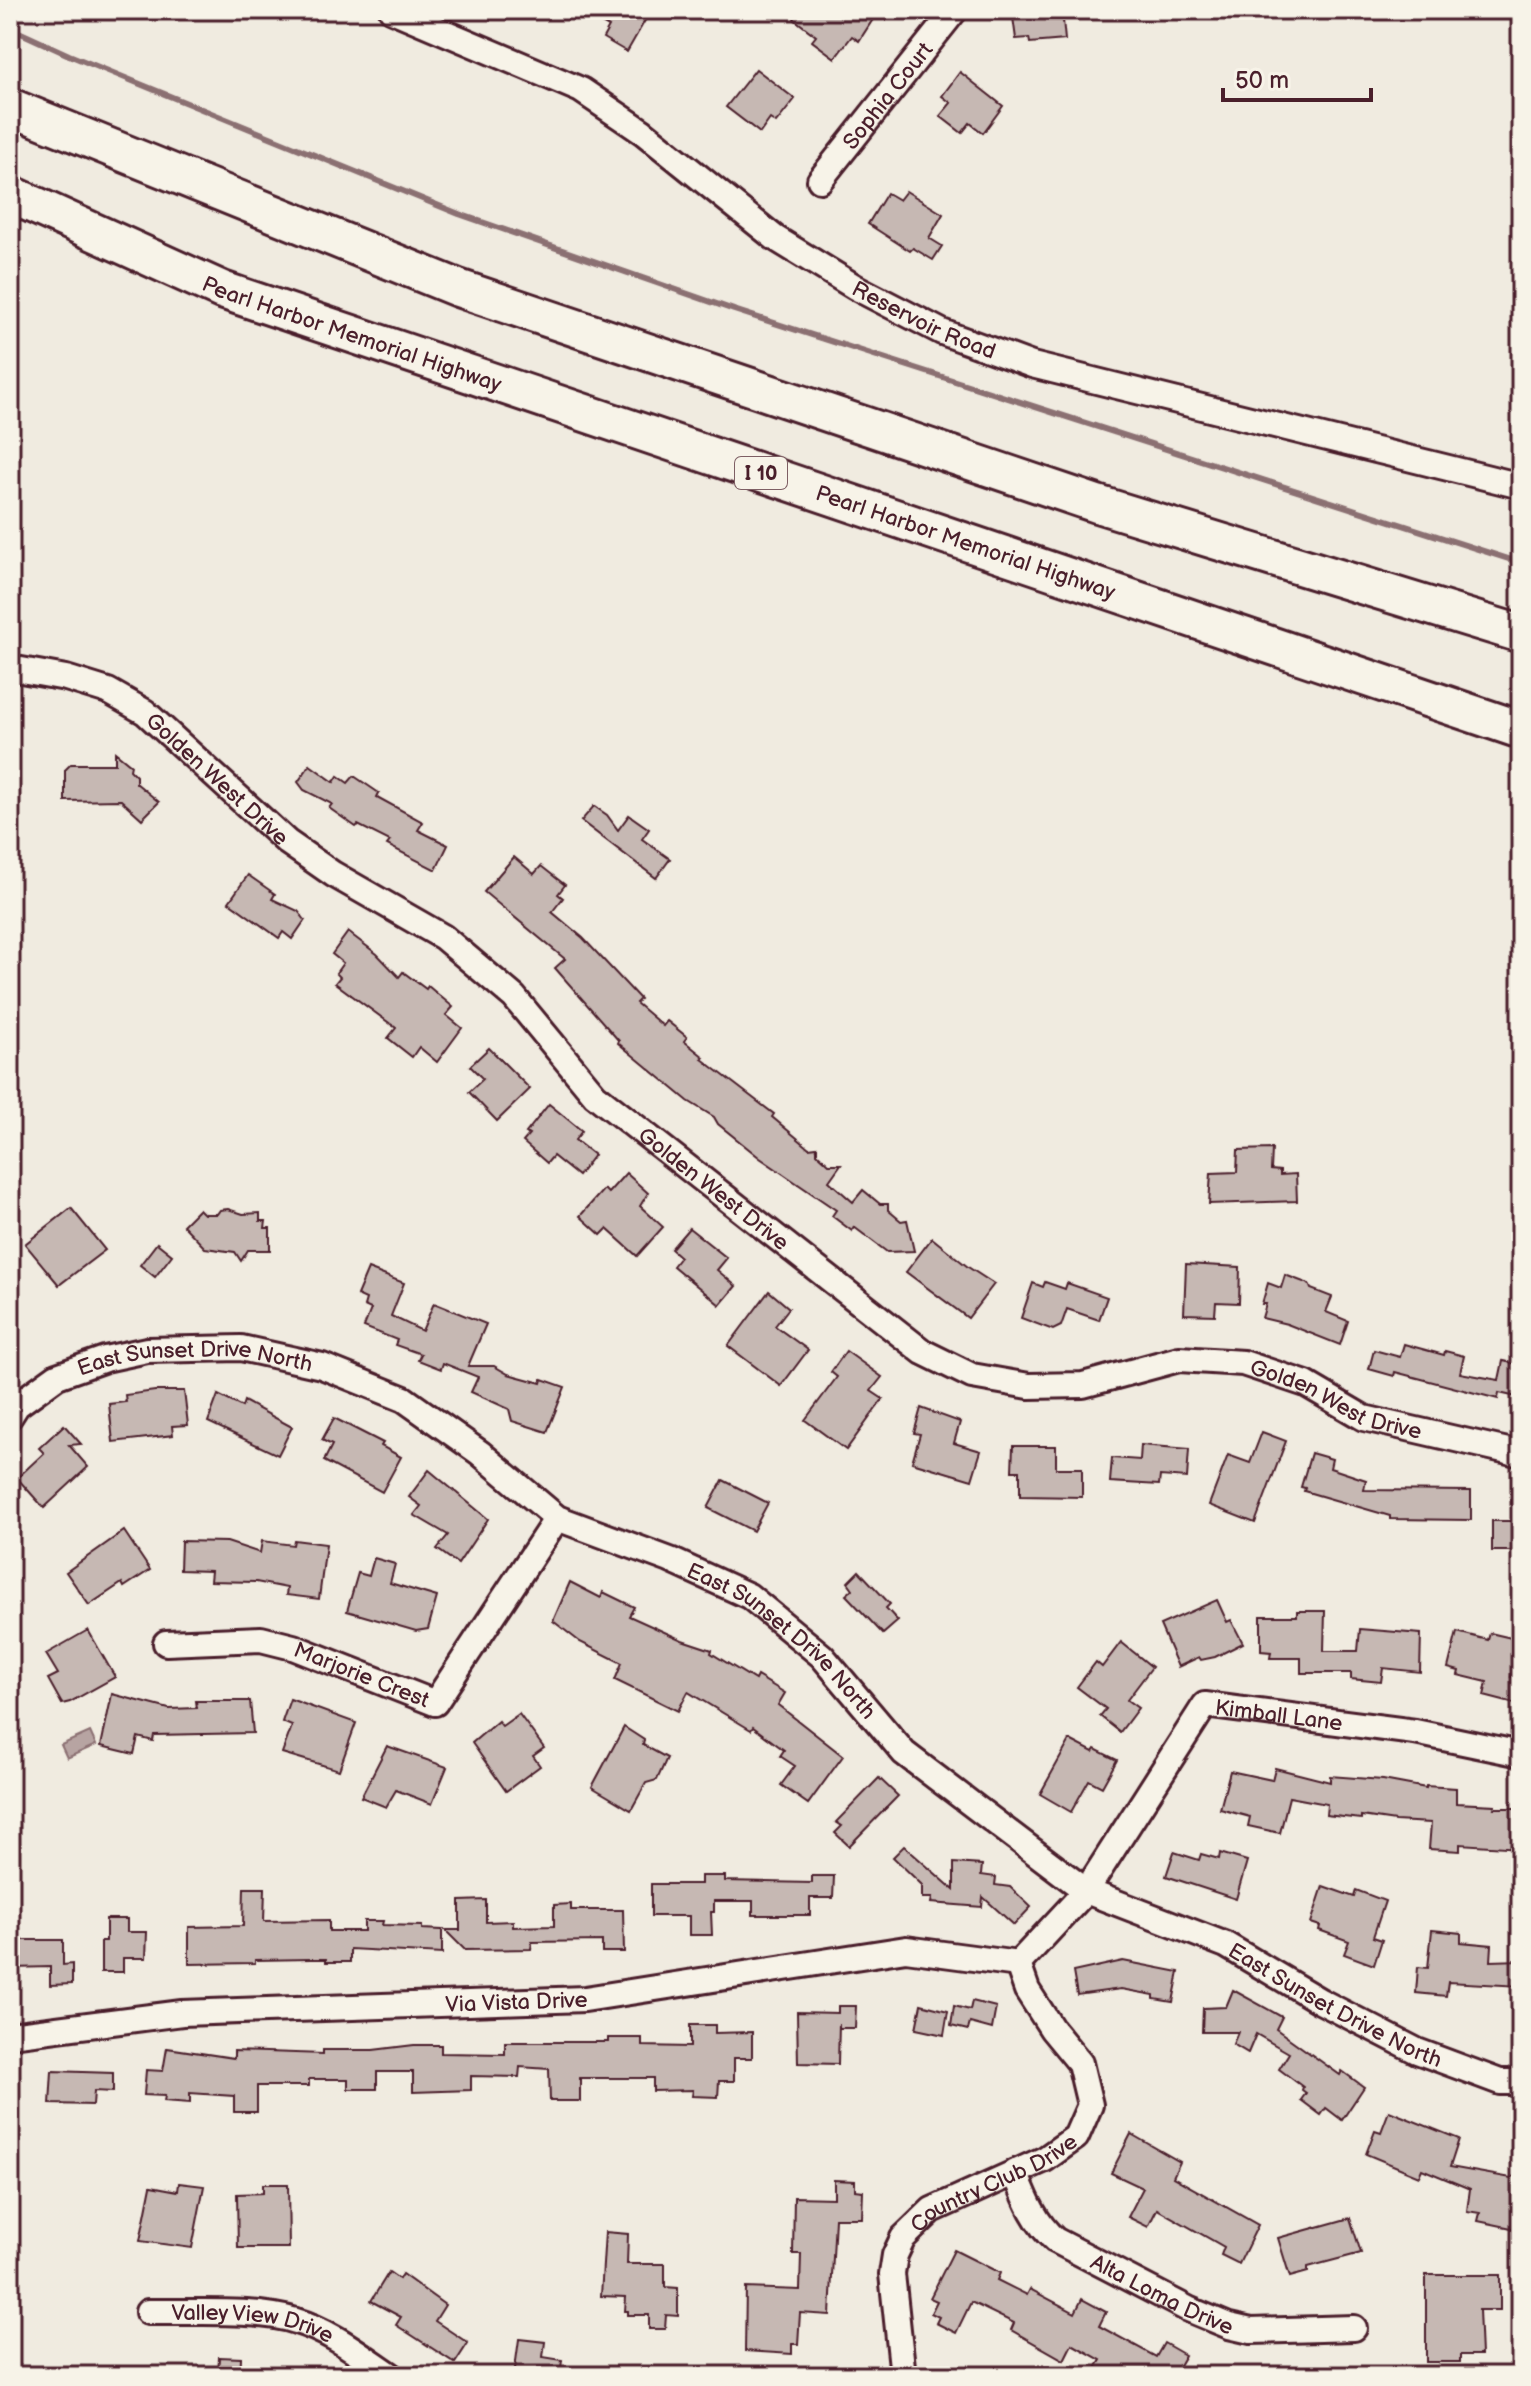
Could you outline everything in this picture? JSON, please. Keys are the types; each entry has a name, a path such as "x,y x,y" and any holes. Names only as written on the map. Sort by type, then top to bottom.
{"highway":[{"path":"10,107 458,288 1097,504 1521,634"},
{"name":"Pearl Harbor Memorial Highway","path":"10,194 222,290 1521,730"}],"street":[{"name":"Reservoir Road","path":"392,10 581,90 643,132 775,238 855,287 942,332 1032,365 1521,486"},
{"name":"Sophia Court","path":"820,180 955,10"},
{"name":"Golden West Drive","path":"10,668 66,678 108,691 145,712 287,842 333,874 443,937 514,997 595,1095 923,1352 972,1376 1029,1386 1083,1385 1179,1359 1243,1363 1306,1384 1364,1418 1521,1454"},
{"name":"East Sunset Drive North","path":"10,1416 17,1405 57,1376 105,1359 147,1350 241,1348 322,1366 404,1399 480,1453 557,1518 670,1560 749,1596 822,1656 904,1753 1086,1891 1226,1945 1320,2001 1417,2051 1500,2082 1521,2082"},
{"name":"Marjorie Crest","path":"166,1643 261,1639 293,1647 435,1703 557,1518"},
{"name":"Kimball Lane","path":"1086,1891 1205,1705 1415,1732 1521,1754"},
{"path":"1018,1964 1086,1891"},
{"name":"Via Vista Drive","path":"10,2035 182,2013 585,1999 906,1949 1018,1964"},
{"name":"Country Club Drive","path":"903,2376 892,2274 895,2255 903,2238 932,2210 1045,2159 1076,2137 1090,2105 1080,2063 1052,2029 1027,1990 1018,1964"},
{"name":"Alta Loma Drive","path":"1015,2172 1035,2217 1055,2240 1188,2309 1229,2326 1251,2331 1354,2328"},
{"name":"Valley View Drive","path":"148,2312 274,2315 298,2321 333,2338 392,2376"}],"shaded area":[{"path":"90,1732 96,1745 67,1758 61,1745"}],"building":[{"path":"578,10 651,10 627,52 603,38 609,27"},
{"path":"801,10 879,10 859,41 852,36 835,58 812,41 816,36 794,19"},
{"path":"1012,10 1062,10 1065,40 1030,43 1029,38 1016,39"},
{"path":"756,69 795,99 776,123 770,119 760,133 726,107"},
{"path":"960,72 1003,106 983,133 970,123 962,133 940,116 951,103 942,96"},
{"path":"906,191 943,214 929,238 942,246 933,260 913,248 910,251 868,224 887,193 899,200"},
{"path":"115,752 131,765 136,783 159,802 142,819 121,800 65,801 65,770 71,764 115,764"},
{"path":"310,765 334,782 338,776 348,783 354,776 379,793 377,797 423,822 418,830 448,845 436,870 387,845 390,841 358,825 356,827 329,808 332,804 304,790 298,782"},
{"path":"594,806 607,815 618,830 629,815 649,829 642,839 670,859 656,878 581,821"},
{"path":"514,857 534,874 541,866 565,885 558,894 563,898 552,912 583,938 640,999 636,1003 663,1026 667,1021 687,1037 684,1041 704,1057 702,1059 774,1114 772,1117 809,1148 817,1147 817,1153 829,1164 841,1164 829,1181 853,1202 863,1190 880,1204 888,1204 888,1210 901,1221 907,1220 914,1251 887,1252 854,1227 852,1231 832,1216 836,1210 760,1158 718,1124 714,1117 688,1101 618,1043 555,968 565,959 484,892"},
{"path":"248,875 275,894 272,899 298,911 305,920 292,939 283,932 279,938 229,902"},
{"path":"348,932 377,954 399,977 403,972 426,989 428,986 453,1007 446,1015 462,1028 437,1062 419,1047 412,1057 388,1038 396,1028 335,983 340,977 336,973 343,963 332,954"},
{"path":"489,1048 530,1089 497,1121 469,1092 483,1079 470,1066"},
{"path":"549,1104 582,1131 575,1140 594,1155 578,1176 553,1156 547,1163 523,1142 529,1135 526,1133"},
{"path":"1272,1149 1271,1170 1280,1171 1280,1175 1296,1174 1297,1201 1209,1204 1211,1173 1237,1172 1238,1150"},
{"path":"626,1173 648,1193 640,1206 663,1227 637,1256 607,1229 601,1235 580,1216 604,1189 608,1193"},
{"path":"71,1208 105,1250 59,1285 25,1244"},
{"path":"199,1209 204,1214 217,1214 220,1210 228,1209 243,1214 260,1213 260,1221 266,1221 265,1228 270,1228 270,1250 248,1250 241,1261 235,1252 205,1248 183,1225"},
{"path":"689,1228 727,1258 717,1270 736,1286 720,1305 673,1266 680,1257 671,1249"},
{"path":"932,1238 994,1284 968,1318 906,1272"},
{"path":"157,1243 172,1255 155,1277 140,1265"},
{"path":"1186,1264 1240,1267 1239,1303 1216,1302 1215,1315 1184,1314"},
{"path":"368,1269 404,1283 391,1316 422,1331 434,1303 486,1324 468,1366 494,1366 508,1374 541,1383 542,1379 565,1387 547,1432 512,1421 509,1409 471,1392 478,1377 443,1363 441,1369 418,1360 421,1354 395,1345 397,1340 364,1327 371,1309 364,1306 366,1299 357,1295"},
{"path":"1285,1275 1332,1297 1326,1312 1348,1321 1340,1345 1287,1324 1262,1318 1268,1283 1281,1288"},
{"path":"1045,1282 1065,1289 1067,1283 1107,1297 1099,1320 1067,1309 1061,1326 1053,1330 1021,1318 1033,1283 1043,1287"},
{"path":"769,1291 789,1308 775,1326 808,1350 781,1386 728,1346"},
{"path":"1404,1344 1444,1355 1445,1351 1464,1356 1460,1373 1499,1380 1503,1361 1521,1365 1521,1398 1499,1393 1498,1399 1395,1372 1394,1376 1369,1369 1374,1350 1400,1357"},
{"path":"846,1351 882,1377 871,1391 883,1399 846,1450 805,1420 837,1377 831,1372"},
{"path":"184,1391 188,1425 172,1426 173,1435 113,1442 109,1404 126,1402 125,1395"},
{"path":"218,1395 242,1407 244,1401 292,1427 278,1455 208,1422"},
{"path":"921,1408 960,1422 954,1443 981,1451 972,1480 912,1462 920,1434 914,1433"},
{"path":"334,1418 383,1443 381,1446 401,1457 382,1492 324,1461 332,1445 322,1440"},
{"path":"64,1425 81,1444 69,1445 88,1467 44,1508 17,1478 44,1453 39,1448"},
{"path":"1262,1432 1286,1441 1255,1523 1209,1505 1228,1455 1250,1463"},
{"path":"1141,1445 1189,1449 1187,1478 1160,1476 1159,1485 1110,1482 1112,1458 1140,1460"},
{"path":"1013,1446 1056,1446 1056,1468 1082,1468 1082,1497 1020,1496 1020,1471 1012,1471"},
{"path":"1311,1453 1332,1459 1330,1468 1366,1480 1364,1490 1471,1491 1471,1520 1390,1519 1390,1516 1304,1491 1305,1488 1301,1487"},
{"path":"429,1470 488,1519 458,1564 437,1549 448,1535 414,1515 421,1506 409,1497"},
{"path":"723,1480 768,1503 753,1531 708,1508"},
{"path":"1492,1521 1521,1521 1521,1551 1492,1551"},
{"path":"124,1531 150,1570 124,1587 122,1583 89,1605 66,1572"},
{"path":"294,1540 326,1544 319,1599 286,1595 287,1588 256,1582 210,1581 211,1571 180,1570 181,1541 227,1542 260,1553 262,1541 293,1545"},
{"path":"374,1558 395,1564 390,1583 437,1597 428,1629 416,1631 347,1611 358,1573 369,1576"},
{"path":"859,1571 890,1604 886,1608 898,1621 883,1634 846,1595 853,1589 848,1582"},
{"path":"570,1582 601,1598 603,1592 634,1607 629,1616 712,1650 711,1653 755,1680 757,1676 785,1693 778,1705 843,1756 808,1804 781,1785 795,1766 780,1756 784,1750 753,1727 751,1730 688,1692 678,1711 615,1680 622,1663 580,1642 553,1621"},
{"path":"1217,1600 1227,1622 1231,1620 1243,1643 1215,1657 1201,1660 1199,1657 1178,1667 1160,1625"},
{"path":"1297,1611 1325,1611 1324,1651 1358,1651 1360,1629 1421,1634 1420,1672 1383,1668 1381,1682 1351,1679 1351,1673 1301,1673 1301,1658 1270,1658 1271,1652 1261,1651 1261,1616 1297,1616"},
{"path":"88,1630 115,1677 62,1704 48,1679 58,1674 46,1654"},
{"path":"1457,1632 1488,1640 1490,1633 1520,1640 1511,1677 1521,1679 1515,1704 1484,1696 1487,1682 1458,1675 1459,1671 1448,1668"},
{"path":"1121,1642 1152,1667 1127,1700 1138,1708 1120,1732 1100,1716 1106,1709 1077,1687 1096,1662 1102,1667"},
{"path":"112,1694 169,1709 197,1708 196,1701 250,1701 253,1733 154,1735 153,1741 138,1737 134,1754 101,1746"},
{"path":"290,1699 356,1723 339,1770 282,1753 292,1726 282,1722"},
{"path":"519,1714 544,1748 533,1756 540,1766 506,1791 472,1743 498,1721 502,1726"},
{"path":"624,1727 644,1740 643,1745 667,1758 657,1780 646,1783 631,1810 592,1787"},
{"path":"1070,1740 1117,1760 1102,1787 1089,1780 1071,1812 1040,1794"},
{"path":"387,1746 447,1767 432,1804 396,1790 386,1807 361,1797"},
{"path":"1275,1768 1330,1782 1330,1776 1383,1780 1426,1788 1456,1788 1456,1803 1521,1808 1521,1848 1460,1844 1460,1851 1429,1849 1431,1823 1326,1815 1327,1804 1289,1797 1280,1833 1248,1826 1250,1817 1220,1809 1230,1771 1272,1780"},
{"path":"879,1778 898,1796 849,1846 835,1833 842,1826 836,1822"},
{"path":"904,1846 954,1890 954,1863 982,1865 981,1875 996,1877 995,1885 1010,1887 1031,1907 1014,1925 983,1897 982,1907 931,1903 932,1898 922,1898 922,1885 893,1857"},
{"path":"1174,1852 1199,1860 1201,1854 1219,1859 1220,1853 1247,1861 1236,1899 1166,1876"},
{"path":"701,1876 725,1876 725,1881 812,1883 812,1876 834,1876 833,1898 810,1898 810,1915 753,1915 753,1901 714,1901 712,1935 689,1935 689,1916 651,1916 651,1884 701,1884"},
{"path":"1323,1886 1354,1897 1356,1890 1385,1901 1373,1937 1382,1940 1374,1965 1344,1954 1349,1941 1319,1930 1320,1926 1311,1923"},
{"path":"244,1888 265,1888 264,1921 329,1920 329,1931 364,1931 364,1921 383,1921 382,1925 422,1926 422,1929 442,1930 442,1954 350,1949 350,1962 311,1959 189,1964 189,1927 243,1926"},
{"path":"486,1900 486,1922 513,1921 513,1927 554,1926 554,1905 571,1904 571,1910 623,1910 624,1952 602,1952 602,1941 532,1942 531,1949 465,1950 445,1930 460,1930 460,1901"},
{"path":"106,1919 127,1919 127,1932 147,1932 146,1958 123,1958 123,1972 101,1972 101,1941 106,1941"},
{"path":"1432,1930 1461,1933 1461,1942 1492,1945 1491,1961 1521,1960 1521,1986 1448,1982 1446,1996 1416,1993 1418,1967 1428,1968"},
{"path":"12,1940 63,1940 63,1965 72,1964 72,1984 50,1985 50,1967 12,1968"},
{"path":"1123,1961 1179,1972 1173,2002 1121,1989 1077,1995 1073,1972"},
{"path":"1233,1990 1282,2017 1276,2029 1340,2075 1342,2071 1364,2087 1342,2120 1326,2108 1321,2115 1301,2100 1306,2093 1303,2087 1279,2069 1289,2053 1256,2034 1248,2053 1233,2044 1238,2032 1202,2032 1203,2008 1226,2007"},
{"path":"972,2001 996,2007 992,2029 970,2023 968,2030 951,2026 954,2006 970,2010"},
{"path":"921,2004 948,2011 944,2035 916,2029"},
{"path":"838,2006 856,2006 855,2028 839,2028 839,2023 838,2064 798,2063 797,2012 838,2013"},
{"path":"690,2025 715,2025 715,2033 752,2032 752,2058 734,2058 734,2081 719,2081 718,2097 692,2096 693,2090 653,2091 653,2078 580,2078 580,2101 550,2101 549,2069 520,2067 519,2077 471,2076 471,2090 413,2092 413,2072 377,2072 377,2089 348,2089 348,2079 309,2079 309,2086 257,2086 257,2112 234,2112 234,2096 190,2093 190,2103 164,2101 165,2096 144,2095 146,2070 163,2071 167,2048 234,2058 234,2051 323,2054 323,2050 373,2050 414,2045 441,2045 441,2053 505,2054 505,2042 608,2042 608,2038 642,2038 642,2046 690,2047"},
{"path":"52,2071 113,2073 113,2092 94,2091 93,2105 50,2104"},
{"path":"1389,2111 1459,2139 1450,2167 1511,2178 1521,2171 1521,2230 1478,2221 1480,2213 1467,2211 1470,2189 1422,2169 1419,2176 1366,2154 1375,2130 1381,2132"},
{"path":"1131,2134 1180,2162 1173,2177 1258,2225 1239,2264 1221,2255 1224,2247 1157,2209 1148,2227 1128,2217 1143,2188 1111,2173"},
{"path":"834,2180 855,2181 855,2190 863,2191 862,2218 835,2218 830,2315 800,2313 798,2344 792,2344 792,2354 745,2351 746,2288 800,2290 801,2254 793,2254 794,2197 834,2198"},
{"path":"179,2183 204,2186 192,2248 140,2241 151,2186 178,2191"},
{"path":"263,2184 288,2184 289,2248 238,2248 237,2194 263,2193"},
{"path":"1350,2218 1361,2253 1308,2267 1308,2272 1290,2277 1278,2238"},
{"path":"605,2232 628,2234 627,2264 665,2264 665,2287 678,2288 678,2316 666,2315 665,2329 649,2329 649,2315 628,2315 625,2311 626,2297 601,2296"},
{"path":"954,2250 1000,2273 997,2280 1027,2295 1030,2289 1075,2313 1082,2299 1106,2312 1099,2326 1156,2357 1164,2343 1185,2355 1173,2376 1112,2376 1096,2368 1101,2360 1072,2344 1064,2360 1011,2330 1014,2323 971,2302 956,2333 936,2323 939,2317 931,2313 937,2301 930,2298"},
{"path":"389,2272 399,2279 402,2274 445,2305 435,2321 468,2343 455,2363 396,2325 401,2317 371,2301"},
{"path":"1426,2275 1500,2275 1500,2310 1479,2310 1481,2355 1460,2355 1460,2362 1426,2362"},
{"path":"519,2339 545,2342 543,2357 562,2360 560,2376 514,2376"},
{"path":"219,2357 241,2358 240,2376 218,2376"}],"waterway":[{"path":"10,28 459,214 734,310 1521,563"}]}
